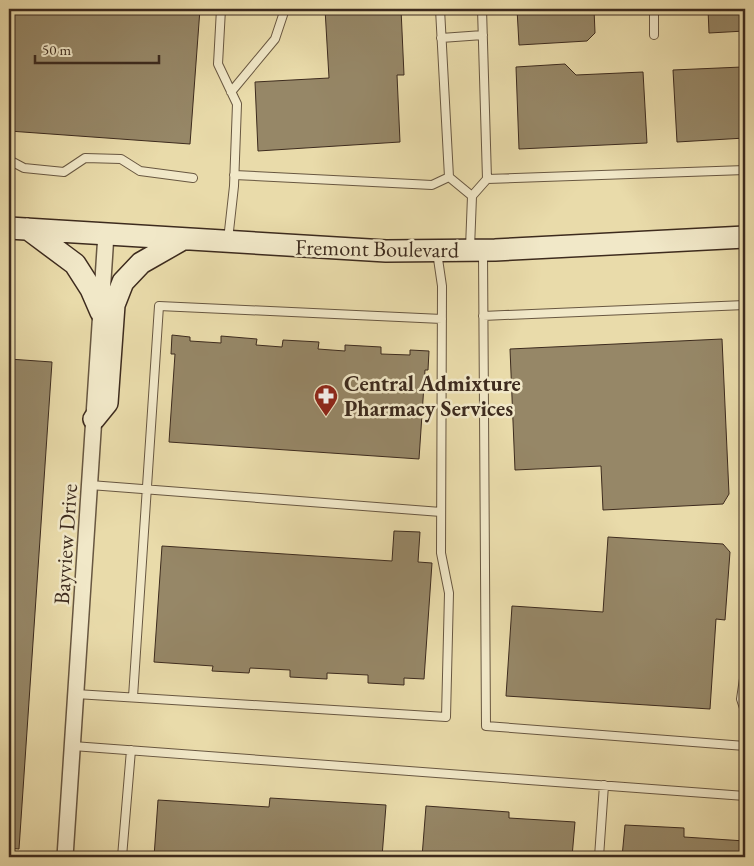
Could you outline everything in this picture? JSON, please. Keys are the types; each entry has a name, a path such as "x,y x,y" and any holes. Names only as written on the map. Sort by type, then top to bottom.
{"main road":[{"name":"Fremont Boulevard","path":"18,229 328,249 437,252 745,237"},
{"path":"18,229 75,264 91,289 101,312"},
{"path":"94,419 107,403 114,305 123,282 141,263 182,240"}],"street":[{"name":"Bayview Drive","path":"65,857 106,234"}],"lane":[{"path":"221,9 218,64 236,104 234,174 228,242"},
{"path":"231,92 275,39 285,9"},
{"path":"440,9 449,178 472,196"},
{"path":"482,9 488,179"},
{"path":"654,9 654,36"},
{"path":"441,38 483,35"},
{"path":"9,160 24,168 64,172 85,158 121,159 140,171 193,178"},
{"path":"745,170 488,179 472,196 483,316 486,726 745,746"},
{"path":"234,174 432,185 449,178"},
{"path":"76,694 446,717 448,593 441,553 442,286 437,252"},
{"path":"483,316 745,305"},
{"path":"133,697 159,306 442,319"},
{"path":"90,485 147,487 441,512"},
{"path":"745,672 742,699 745,711"},
{"path":"73,746 745,796"},
{"path":"122,857 131,750"},
{"path":"599,857 604,785"}],"building":[{"path":"11,9 200,9 190,144 9,131"},
{"path":"325,9 401,9 404,75 397,75 400,142 258,151 255,82 329,78"},
{"path":"517,9 594,9 595,33 587,41 519,45"},
{"path":"708,9 745,9 745,31 709,33"},
{"path":"745,63 745,138 677,142 673,70 742,67"},
{"path":"565,64 576,75 643,72 647,143 519,149 516,67"},
{"path":"172,335 190,337 190,341 221,343 221,336 257,339 256,345 282,347 283,340 319,342 318,349 345,351 345,345 381,347 381,354 410,355 410,350 429,351 428,370 425,370 419,459 169,442 175,354 171,354"},
{"path":"722,339 729,494 723,504 603,510 601,466 515,470 510,349"},
{"path":"9,359 52,362 19,849 9,848"},
{"path":"394,531 420,532 418,562 432,563 424,679 404,678 404,685 368,683 368,675 327,673 327,679 290,677 290,670 250,668 249,673 212,671 213,666 154,662 162,546 392,561"},
{"path":"608,537 723,544 730,552 725,620 716,619 710,709 506,696 512,606 603,612"},
{"path":"270,798 386,805 382,857 154,857 158,800 269,807"},
{"path":"426,806 509,812 509,818 575,822 572,857 422,857"},
{"path":"625,825 684,828 684,837 745,841 745,857 622,857"}],"place":[{"name":"Central Admixture Pharmacy Services","path":"326,417"}]}
